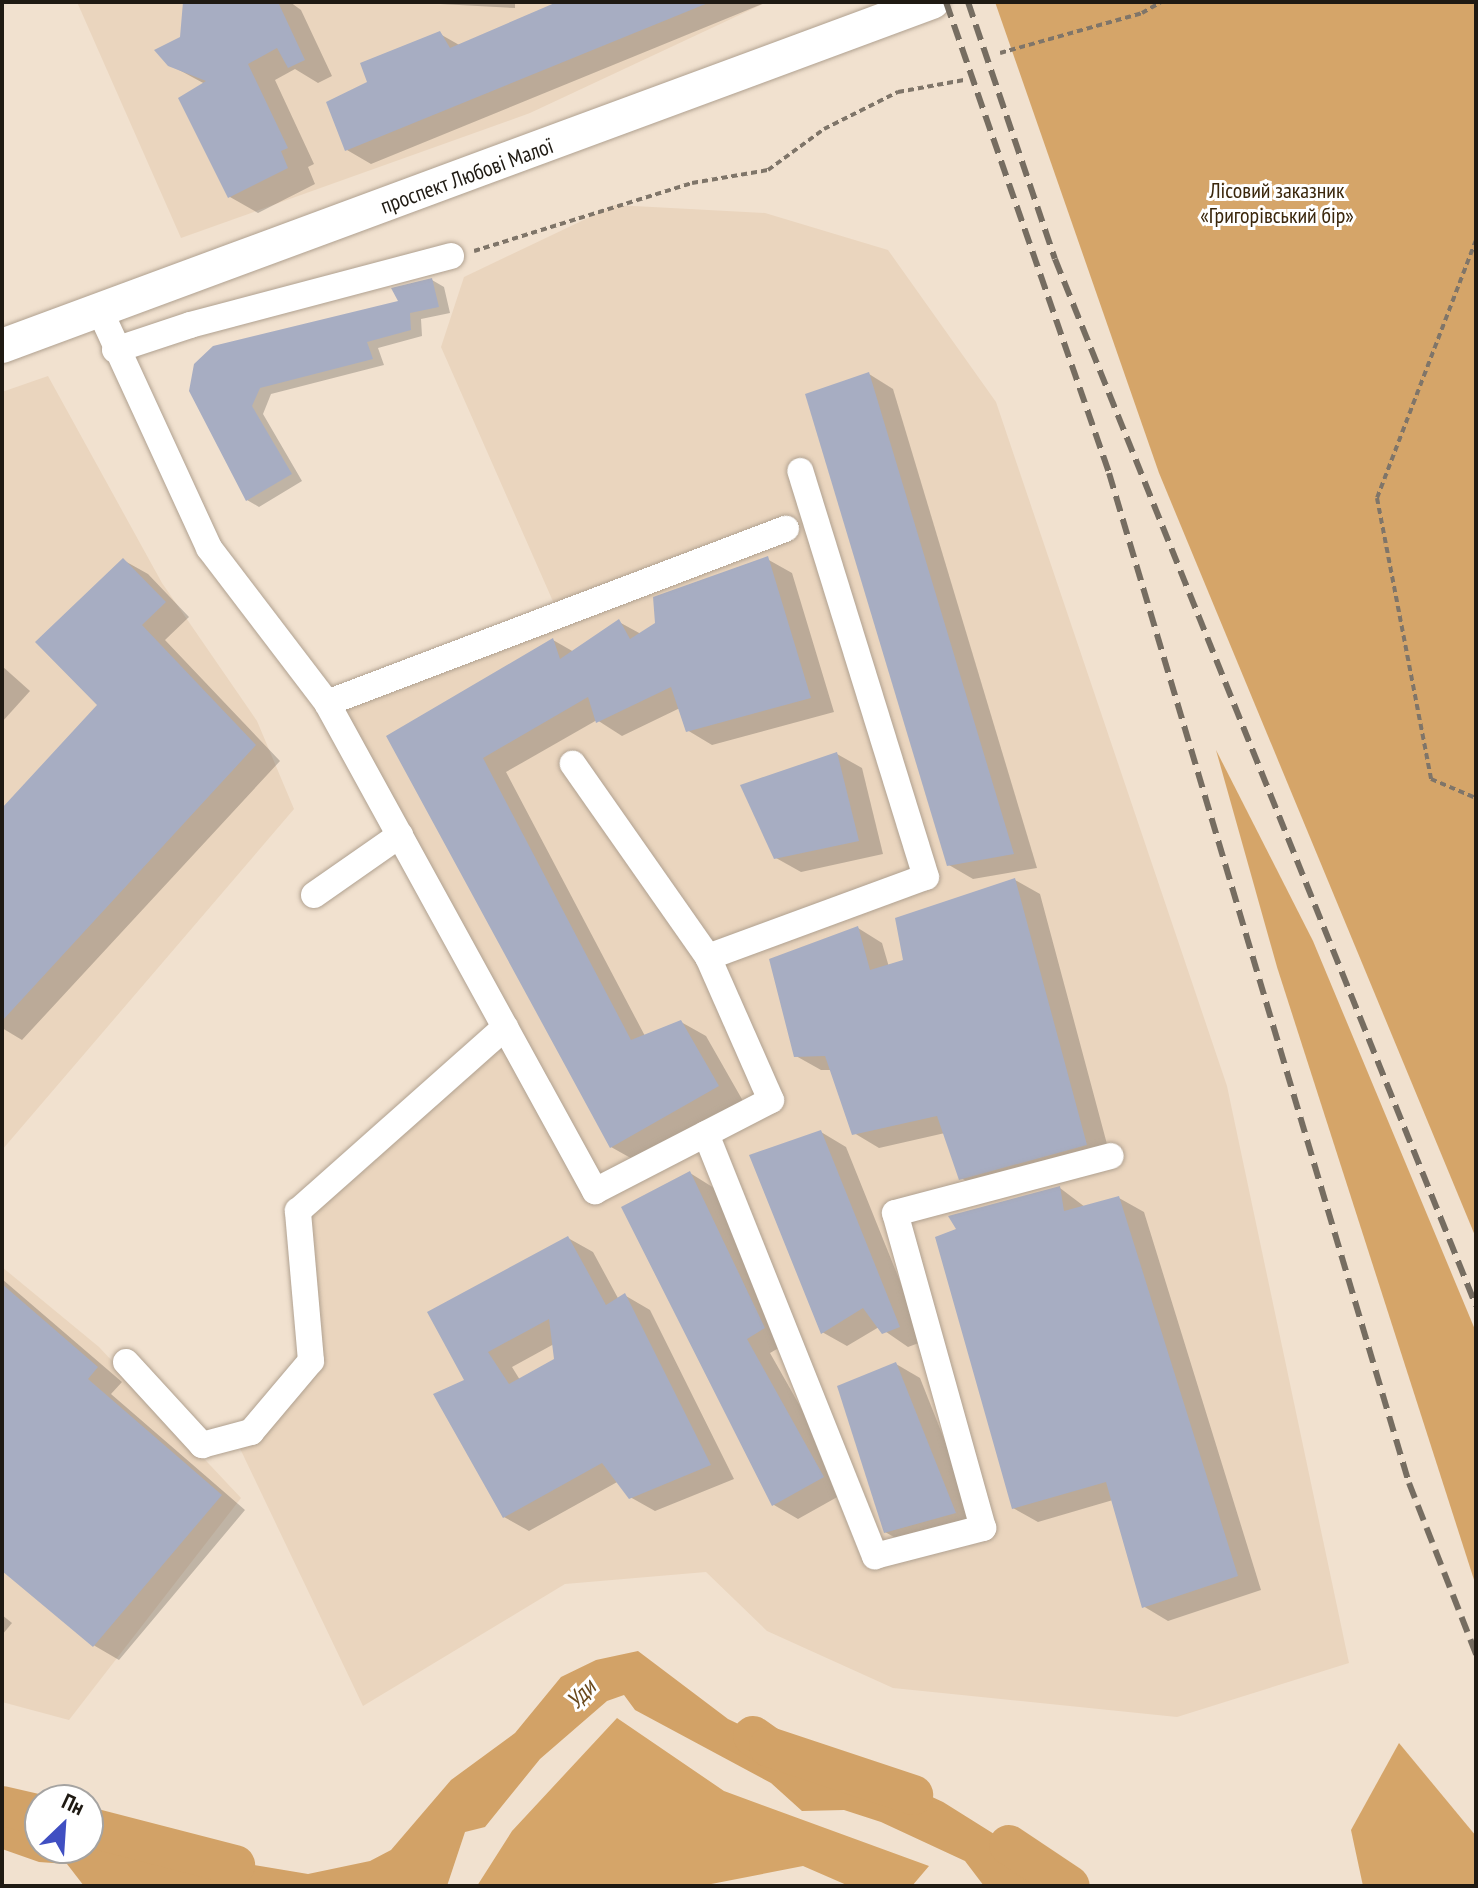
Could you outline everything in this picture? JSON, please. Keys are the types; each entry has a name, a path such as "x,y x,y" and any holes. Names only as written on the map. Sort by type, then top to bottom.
{"main road":[{"name":"проспект Любові Малої","path":"2,346 101,313 932,2"}],"lane":[{"path":"115,350 190,325 451,256"},
{"path":"101,313 115,350 209,548 327,703 595,1191 771,1100 708,957 573,764"},
{"path":"708,957 926,877 800,471"},
{"path":"327,703 786,529"},
{"path":"314,895 400,835"},
{"path":"126,1362 202,1445 251,1432 311,1361 298,1211 505,1027"},
{"path":"706,1134 875,1556 983,1528 895,1213 1111,1156"}],"path":[{"path":"1000,53 1142,13 1161,2"},
{"path":"451,256 692,183 768,170 824,129 898,92 964,80"},
{"path":"1476,240 1377,498 1431,779 1476,798"}],"shaded area":[{"path":"77,2 767,2 530,113 181,238"},
{"path":"615,205 765,213 888,250 996,402 1227,1086 1349,1663 1177,1717 893,1688 767,1631 706,1572 565,1584 363,1706 234,1436 311,1361 298,1211 502,1020 327,703 559,615 441,347 464,277"},
{"path":"48,376 162,583 257,721 294,809 2,1150 2,392"},
{"path":"2,1267 99,1347 241,1498 69,1720 2,1702"}],"green space":[{"name":"Лісовий заказник «Григорівський бір»","path":"995,2 1476,2 1476,1238 1159,473"},
{"path":"1216,750 1313,941 1476,1332 1476,1586 1277,967"},
{"path":"617,1718 724,1791 929,1866 912,1886 849,1886 803,1866 701,1886 477,1886 512,1831"},
{"path":"1399,1743 1476,1836 1476,1886 1363,1886 1351,1830"}],"water":[{"path":"638,1651 728,1719 839,1772 904,1784 943,1802 1045,1866 1066,1886 984,1886 965,1861 881,1822 844,1810 802,1811 771,1783 635,1710 624,1695 607,1701 540,1759 485,1827 465,1832 447,1886 84,1886 67,1864 104,1864 104,1840 308,1874 370,1861 391,1850 451,1780 515,1733 561,1677 596,1660"},
{"path":"2,1817 24,1822 24,1857 2,1849"}],"building":[{"path":"183,2 278,2 305,60 288,68 277,48 248,64 288,148 281,151 288,168 228,198 178,98 206,81 168,66 154,50 180,37"},
{"path":"557,2 708,3 345,151 326,102 367,82 360,63 440,31 450,48"},
{"path":"432,278 439,307 410,313 411,330 367,342 373,359 260,388 252,406 292,474 246,501 189,391 194,364 213,346 398,301 391,288"},
{"path":"869,372 1014,854 947,866 805,394"},
{"path":"768,556 811,698 686,732 671,687 596,723 588,697 483,758 631,1040 681,1020 719,1086 610,1148 386,736 553,638 560,659 619,619 630,639 655,623 653,597"},
{"path":"123,558 166,602 142,625 256,745 2,1021 2,808 97,705 35,642"},
{"path":"837,752 859,841 774,859 740,785"},
{"path":"1015,878 1087,1145 959,1180 937,1116 852,1135 825,1056 794,1057 769,959 858,926 870,970 903,960 895,918"},
{"path":"821,1130 900,1327 882,1334 863,1308 821,1334 749,1155"},
{"path":"690,1171 765,1328 747,1339 824,1477 772,1506 621,1207"},
{"path":"1060,1186 1064,1211 1119,1196 1238,1576 1142,1608 1106,1482 1012,1509 935,1237 956,1229 948,1216"},
{"path":"568,1236 606,1305 625,1293 711,1465 629,1499 602,1463 503,1518 433,1394 464,1380 427,1312","holes":["549,1319 554,1359 509,1384 488,1352"]},
{"path":"2,1284 98,1367 88,1379 222,1495 93,1647 2,1571"},
{"path":"896,1362 956,1513 884,1533 837,1386"}],"waterway":[{"name":"Уди","path":"753,1736 769,1747 913,1795"},
{"name":"Уди","path":"2,1806 24,1811"},
{"name":"Уди","path":"104,1831 235,1865"},
{"name":"Уди","path":"1009,1845 1070,1886"}],"railway":[{"path":"946,2 1109,473 1409,1483 1476,1654"},
{"path":"968,2 1055,259 1476,1306"}]}
